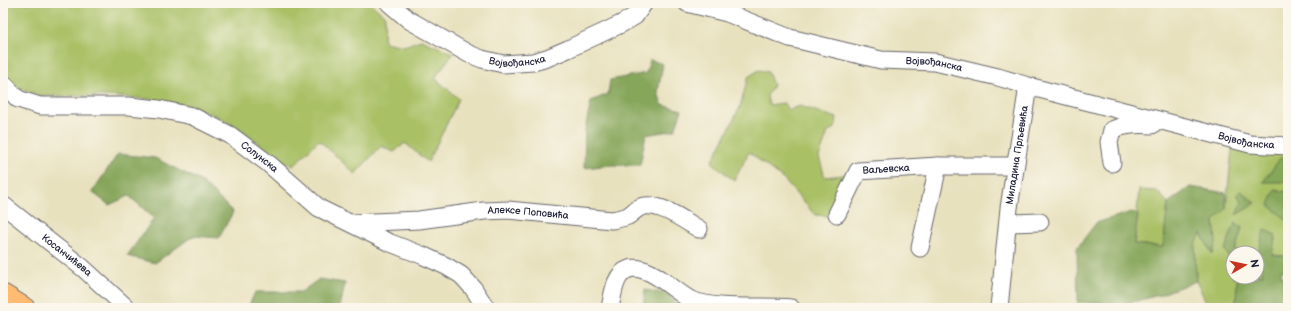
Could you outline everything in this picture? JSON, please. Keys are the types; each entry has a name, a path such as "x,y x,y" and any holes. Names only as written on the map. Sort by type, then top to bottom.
{"main road":[{"path":"3,295 24,308"}],"street":[{"name":"Војвођанска","path":"389,3 409,20 469,54 503,64 533,62 568,49 621,24 634,16 644,3"},
{"name":"Војвођанска","path":"687,3 727,13 790,38 881,60 935,62 998,77 1250,144 1288,146"},
{"name":"Солунска","path":"3,83 18,99 40,106 129,106 159,109 192,116 230,135 268,164 319,208 388,242 446,266 461,275 473,288 486,308"},
{"name":"Миладина Прљевића","path":"999,308 1015,166 1028,86"},
{"name":"Војвођанска","path":"1112,163 1109,142 1112,130 1119,126 1133,124 1182,126"},
{"name":"Ваљевска","path":"837,214 858,171 938,166 1015,166"},
{"path":"920,248 938,166"},
{"name":"Косанчићева","path":"3,205 83,268 127,308"},
{"name":"Алексе Поповића","path":"349,223 419,220 484,211 508,210 612,220 628,216 635,210 644,206 657,207 676,215 699,229"},
{"path":"1008,223 1040,222"},
{"path":"610,308 618,278 623,272 630,269 645,270 690,299 705,304 791,308"}],"green space":[{"path":"3,3 370,3 385,16 384,42 404,46 421,40 453,53 435,78 459,99 428,162 405,143 394,152 381,146 355,174 319,140 293,166 269,151 245,132 217,116 186,105 149,99 107,96 40,96 18,87 3,72"},
{"path":"650,60 663,64 658,92 662,105 682,110 675,130 646,135 640,165 612,165 584,168 585,130 591,101 608,94 610,80 646,73"},
{"path":"759,70 768,72 773,85 767,96 769,105 784,103 788,110 800,106 837,118 835,128 828,132 819,157 825,177 851,174 832,216 815,215 784,180 749,152 734,181 712,162 740,107 748,77"},
{"path":"1232,148 1288,151 1288,244 1286,256 1265,254 1265,245 1237,245 1242,228 1235,223 1227,245 1225,245 1225,285 1237,285 1236,308 1209,308 1196,281 1195,246 1200,232 1212,253 1216,243 1214,221 1226,209"},
{"path":"118,154 155,158 202,182 233,212 219,238 193,236 155,263 127,256 154,218 129,196 109,205 92,192"},
{"path":"1281,157 1288,162 1288,181 1263,182"},
{"path":"1190,187 1226,193 1226,209 1214,221 1216,243 1212,254 1201,233 1195,246 1196,281 1159,295 1122,305 1078,301 1077,248 1096,223 1131,212 1138,215 1134,244 1163,247 1168,203"},
{"path":"1139,190 1157,191 1168,203 1163,247 1134,244"},
{"path":"1275,190 1288,192 1288,221 1269,205"},
{"path":"1241,191 1256,203 1236,215 1242,203 1237,194"},
{"path":"1235,223 1242,228 1237,245 1227,245"},
{"path":"1264,230 1276,235 1272,255 1286,256 1288,244 1288,271 1282,270 1281,276 1288,278 1288,308 1236,308 1237,285 1265,285 1265,245 1260,245"},
{"path":"319,279 345,283 340,308 248,308 255,292 301,292"},
{"path":"645,290 668,294 680,308 643,307"},
{"path":"1078,301 1122,305 1122,308 1076,308"}]}
